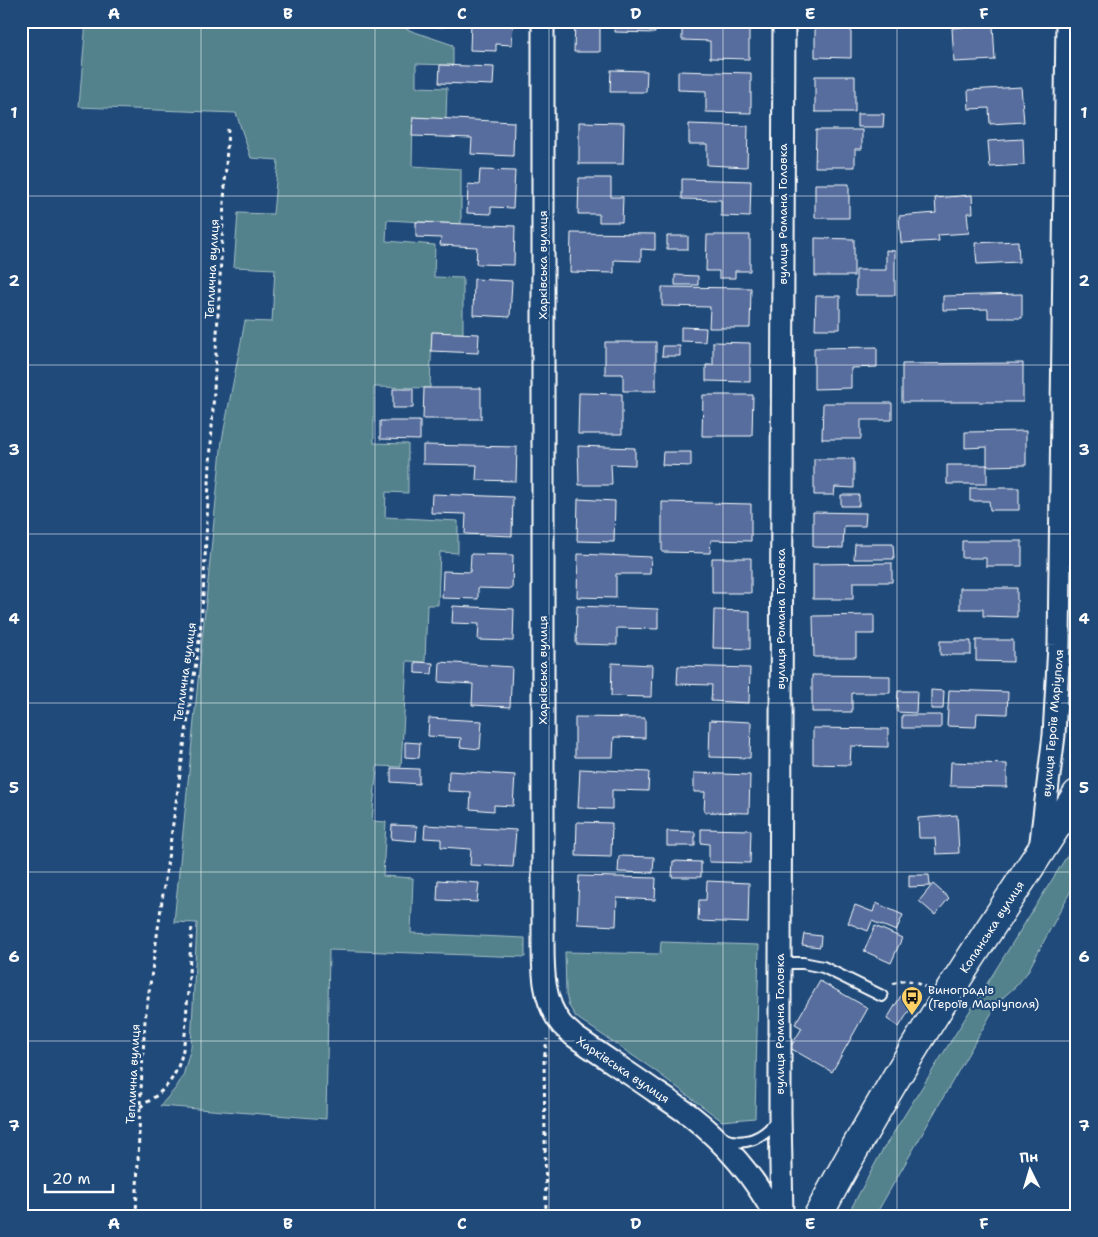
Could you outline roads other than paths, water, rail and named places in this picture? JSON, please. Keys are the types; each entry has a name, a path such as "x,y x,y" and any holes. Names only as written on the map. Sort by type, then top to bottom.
{"highway":[{"name":"Копанська вулиця","path":"818,1216 885,1095 1077,794"}],"street":[{"name":"Харківська вулиця","path":"543,21 543,943 547,997 562,1025 574,1036 691,1116 731,1153 765,1198 775,1216"},
{"name":"вулиця Романа Головка","path":"782,1216 780,963 784,21"},
{"name":"вулиця Героїв Маріуполя","path":"1040,854 1054,735 1059,645 1067,21"}],"lane":[{"path":"780,963 803,963 823,967 882,996"},
{"path":"711,1134 737,1141 749,1140 761,1136 772,1128 780,1114"}],"place":[{"name":"Виноградів (Героїв Маріуполя)","path":"912,1016"}]}
